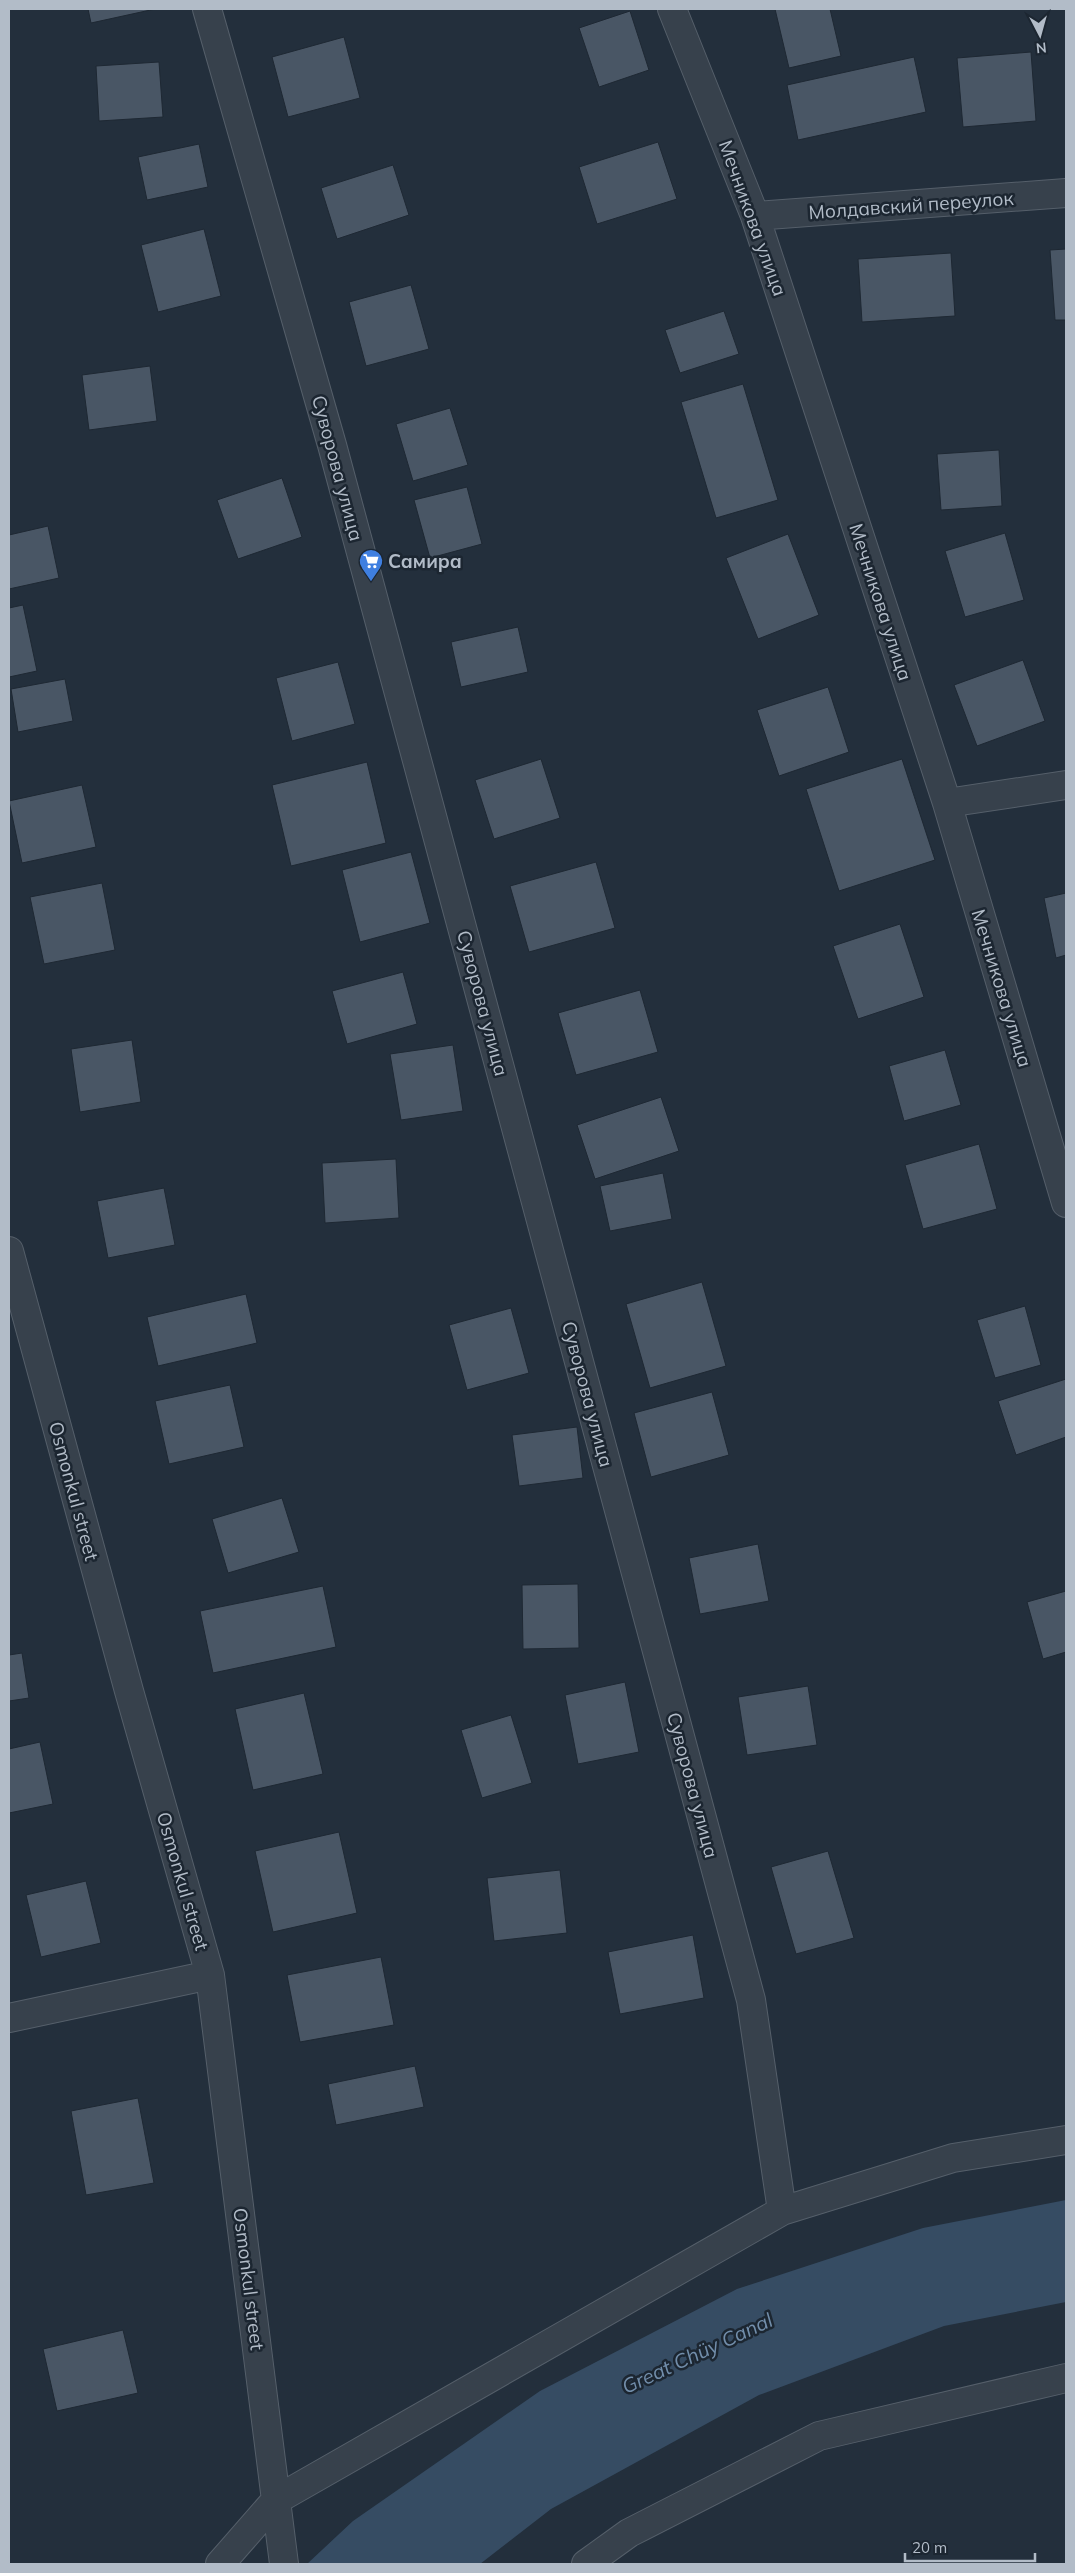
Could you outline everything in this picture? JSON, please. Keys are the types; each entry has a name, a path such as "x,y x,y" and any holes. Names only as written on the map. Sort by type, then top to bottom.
{"street":[{"name":"Суворова улица","path":"207,9 332,445 751,2000 782,2211"},
{"name":"Мечникова улица","path":"672,9 756,216 947,802 1066,1203"},
{"name":"Молдавский переулок","path":"756,216 1066,193"},
{"path":"947,802 1066,785"},
{"name":"Osmonkul street","path":"9,1251 129,1691 210,1975 278,2513"},
{"path":"9,2018 210,1975"},
{"path":"220,2564 278,2513 782,2211 953,2158 1066,2140"},
{"path":"586,2564 629,2533 819,2436 1066,2378"},
{"path":"278,2513 284,2564"}],"water":[{"name":"Great Chüy Canal","path":"1066,2200 1066,2302 944,2326 759,2395 551,2509 480,2564 307,2564 353,2521 540,2391 737,2289 923,2228"}],"building":[{"path":"88,9 155,9 91,23"},
{"path":"775,9 830,9 841,56 789,68"},
{"path":"630,11 649,70 599,87 579,28"},
{"path":"344,37 360,98 288,117 272,57"},
{"path":"1031,52 1036,121 963,127 957,58"},
{"path":"914,57 926,112 798,140 787,85"},
{"path":"159,62 163,117 99,121 96,66"},
{"path":"658,142 677,199 597,224 579,167"},
{"path":"199,144 208,187 147,200 138,157"},
{"path":"393,165 409,215 337,239 321,188"},
{"path":"204,229 221,296 158,312 141,245"},
{"path":"1066,249 1066,320 1055,320 1050,250"},
{"path":"951,253 955,316 862,322 858,259"},
{"path":"411,285 429,349 366,366 349,302"},
{"path":"724,311 739,354 680,373 665,330"},
{"path":"150,366 157,421 89,430 82,375"},
{"path":"743,384 778,500 716,518 681,402"},
{"path":"450,408 468,465 413,481 396,424"},
{"path":"999,450 1002,506 941,510 937,454"},
{"path":"282,478 302,537 238,559 217,500"},
{"path":"467,487 482,544 430,558 414,500"},
{"path":"48,526 59,578 9,589 9,535"},
{"path":"1005,533 1024,600 965,617 945,551"},
{"path":"788,534 819,615 758,639 726,558"},
{"path":"23,605 37,671 9,677 9,608"},
{"path":"518,627 528,672 461,687 451,642"},
{"path":"1023,660 1045,721 977,746 954,685"},
{"path":"338,662 355,724 292,741 276,678"},
{"path":"65,679 73,721 18,732 11,689"},
{"path":"828,687 849,752 779,776 757,710"},
{"path":"541,759 560,818 494,839 475,780"},
{"path":"902,759 935,860 839,891 806,789"},
{"path":"367,762 386,843 291,866 272,785"},
{"path":"82,785 96,847 22,863 9,801"},
{"path":"411,852 430,923 360,942 342,870"},
{"path":"596,862 615,928 529,952 510,886"},
{"path":"102,883 115,950 44,964 30,897"},
{"path":"1066,893 1066,955 1056,958 1044,898"},
{"path":"900,924 924,997 858,1019 833,946"},
{"path":"403,972 417,1024 347,1044 332,991"},
{"path":"640,990 658,1052 576,1075 558,1013"},
{"path":"132,1040 141,1102 80,1112 71,1049"},
{"path":"453,1045 463,1111 401,1120 390,1054"},
{"path":"945,1050 961,1105 904,1121 889,1066"},
{"path":"661,1097 679,1151 595,1179 577,1125"},
{"path":"979,1144 997,1209 923,1229 905,1165"},
{"path":"396,1159 399,1218 325,1223 322,1163"},
{"path":"663,1173 672,1219 610,1231 600,1186"},
{"path":"164,1188 175,1245 108,1258 97,1201"},
{"path":"702,1282 726,1366 650,1388 626,1304"},
{"path":"246,1294 257,1343 158,1366 147,1317"},
{"path":"1025,1306 1041,1365 995,1378 977,1320"},
{"path":"511,1308 529,1373 467,1390 449,1325"},
{"path":"1066,1379 1066,1437 1016,1455 998,1401"},
{"path":"230,1385 244,1447 169,1464 155,1401"},
{"path":"712,1392 729,1455 651,1477 634,1413"},
{"path":"577,1427 583,1478 519,1486 512,1435"},
{"path":"282,1498 299,1552 228,1573 212,1519"},
{"path":"758,1544 769,1601 700,1614 689,1558"},
{"path":"578,1584 579,1648 523,1649 522,1585"},
{"path":"323,1586 336,1647 213,1673 200,1611"},
{"path":"1066,1591 1066,1652 1043,1659 1027,1602"},
{"path":"22,1653 29,1698 9,1701 9,1655"},
{"path":"625,1682 639,1752 578,1764 565,1695"},
{"path":"808,1686 817,1745 747,1755 738,1697"},
{"path":"304,1693 323,1774 253,1790 235,1709"},
{"path":"511,1715 532,1783 482,1798 461,1730"},
{"path":"40,1742 53,1804 9,1813 9,1749"},
{"path":"339,1832 357,1913 273,1932 255,1851"},
{"path":"828,1851 854,1938 796,1954 771,1867"},
{"path":"560,1870 567,1933 494,1941 487,1878"},
{"path":"86,1881 101,1943 41,1957 26,1895"},
{"path":"693,1935 704,1998 620,2014 608,1952"},
{"path":"381,1957 394,2025 300,2042 287,1975"},
{"path":"415,2066 424,2107 336,2125 328,2084"},
{"path":"138,2098 154,2183 86,2195 71,2111"},
{"path":"123,2330 138,2393 57,2411 43,2349"}],"place":[{"name":"Самира","path":"371,582"}]}
